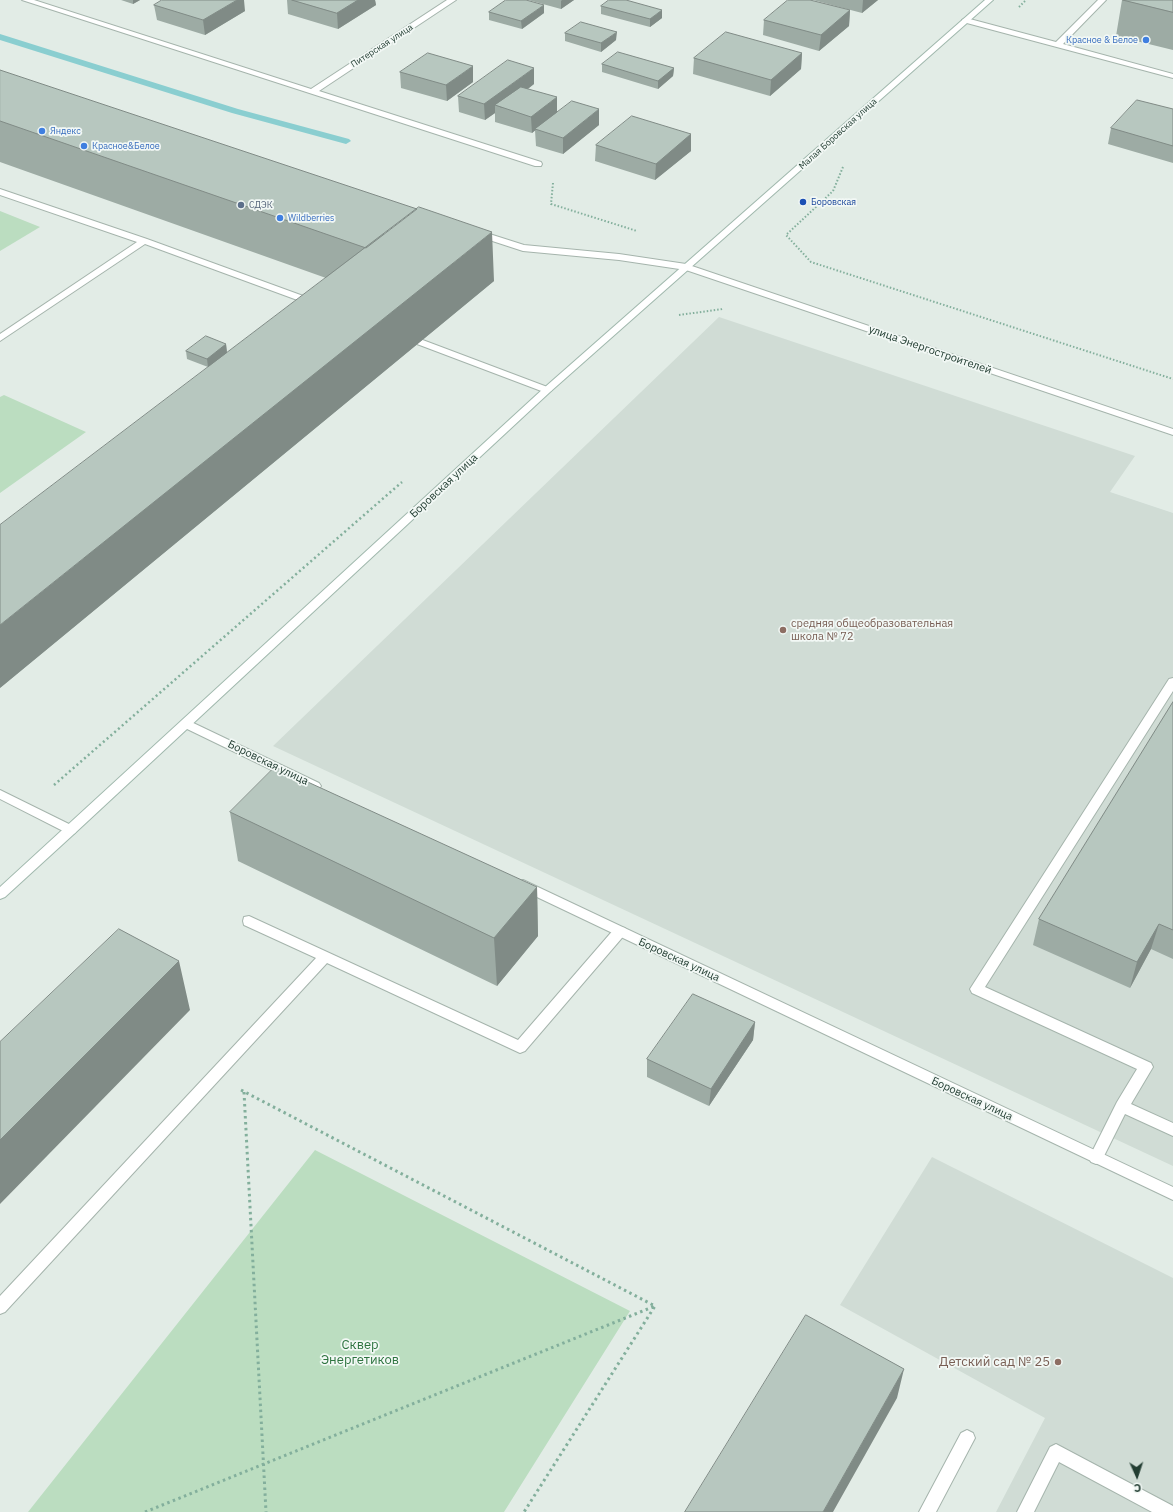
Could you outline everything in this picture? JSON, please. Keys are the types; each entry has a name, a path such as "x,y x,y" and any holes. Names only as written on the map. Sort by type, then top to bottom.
{"street":[{"path":"26,0 538,164"},
{"name":"Питерская улица","path":"312,92 452,0"},
{"name":"Малая Боровская улица","path":"686,267 989,0"},
{"path":"1058,45 1102,0"},
{"path":"966,20 1173,76"},
{"path":"0,192 144,241 320,305"},
{"name":"улица Энергостроителей","path":"470,231 523,248 619,257 686,267 1173,432"},
{"path":"0,338 144,241"},
{"name":"Боровская улица","path":"0,894 187,724 547,390 686,267"},
{"path":"294,310 306,300"},
{"path":"420,342 547,390"},
{"path":"1096,1158 1122,1106 1146,1067 977,989 1173,682"},
{"name":"Боровская улица","path":"187,724 329,792"},
{"path":"0,794 71,830"},
{"name":"Боровская улица","path":"514,881 1173,1194"},
{"path":"249,921 520,1047 620,932"},
{"path":"0,1307 325,957"},
{"path":"1122,1106 1173,1130"},
{"path":"927,1512 967,1438"},
{"path":"1025,1512 1056,1452 1168,1512"}],"path":[{"path":"996,28 1026,0"},
{"path":"538,164 553,183 551,204 640,232"},
{"path":"847,164 841,169 833,191 786,235 811,262 1173,380"},
{"path":"215,1076 655,1306"},
{"path":"244,1091 266,1512"},
{"path":"145,1512 655,1306"},
{"path":"524,1512 655,1306"}],"shaded area":[{"name":"средняя общеобразовательная школа № 72","path":"719,317 1135,456 1110,492 1173,513 1173,1166 273,746"},
{"name":"Детский сад № 25","path":"932,1157 1173,1278 1173,1512 996,1512 1045,1418 840,1305"}],"green space":[{"path":"0,211 40,227 0,251"},
{"path":"4,395 86,432 0,493 0,397"},
{"name":"Сквер Энергетиков","path":"315,1150 630,1311 504,1512 28,1512"}],"building":[{"path":"162,0 237,0 203,20 154,5"},
{"path":"292,0 358,0 337,13"},
{"path":"506,0 526,0 544,5 521,21 489,12"},
{"path":"609,0 626,0 662,10 650,19 601,6"},
{"path":"788,0 810,0 850,10 821,35 764,20"},
{"path":"1123,0 1173,0 1173,12"},
{"path":"581,22 617,32 601,43 565,33"},
{"path":"726,32 802,53 771,80 694,58"},
{"path":"618,52 674,68 658,81 602,64"},
{"path":"428,53 473,66 446,85 400,72"},
{"path":"508,60 534,68 484,104 458,96"},
{"path":"0,70 417,209 366,248 0,121"},
{"path":"521,87 557,97 531,117 495,105"},
{"path":"1137,100 1173,109 1173,146 1111,128"},
{"path":"572,101 599,109 563,138 535,129"},
{"path":"632,116 691,134 656,164 596,145"},
{"path":"419,207 492,232 0,625 0,525"},
{"path":"206,336 226,344 207,359 186,351"},
{"path":"1173,702 1173,930 1159,924 1137,962 1039,919"},
{"path":"275,767 537,887 494,938 230,812"},
{"path":"119,929 179,961 0,1140 0,1042"},
{"path":"693,994 755,1022 711,1089 647,1059"},
{"path":"806,1315 904,1369 823,1512 685,1512"}],"waterway":[{"path":"0,37 235,111 346,141"}],"place":[{"name":"Красное & Белое","path":"1146,40"},
{"name":"Яндекс","path":"42,131"},
{"name":"Красное&Белое","path":"84,146"},
{"name":"Боровская","path":"803,202"},
{"name":"СДЭК","path":"241,205"},
{"name":"Wildberries","path":"280,218"},
{"name":"средняя общеобразовательная школа № 72","path":"783,630"},
{"name":"Детский сад № 25","path":"1058,1362"}]}
